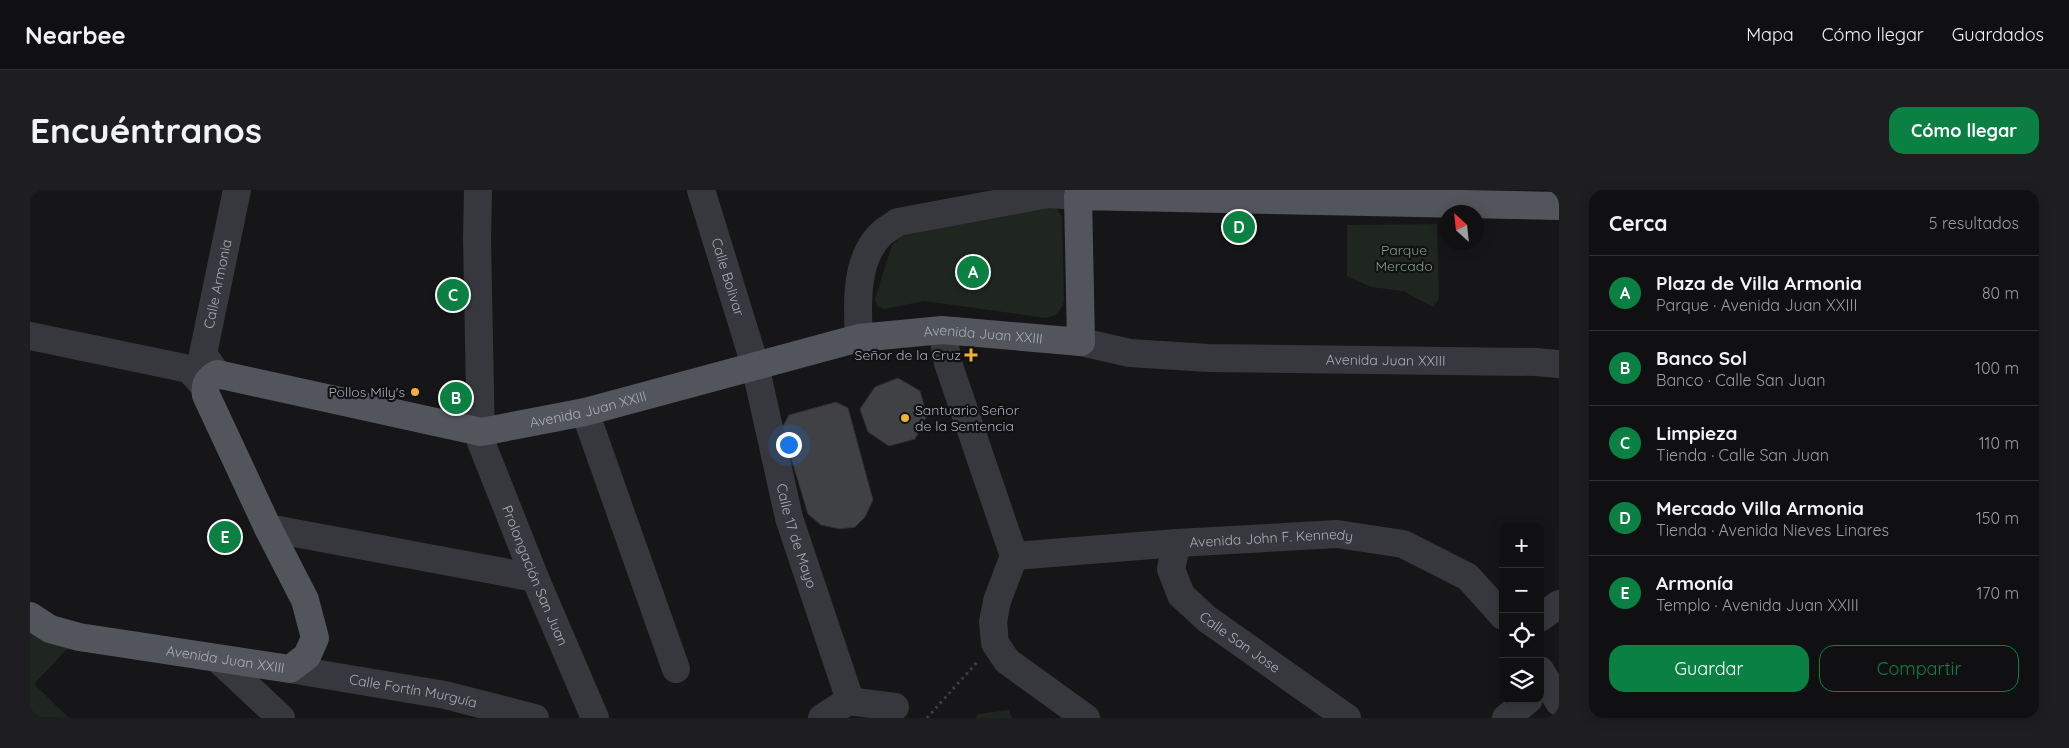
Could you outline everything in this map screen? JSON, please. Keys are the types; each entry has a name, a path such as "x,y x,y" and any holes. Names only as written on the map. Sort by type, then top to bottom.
{"main road":[{"path":"1081,342 1077,193 1429,197 1559,206"},
{"name":"Avenida Juan XXIII","path":"30,616 50,629 79,637 218,659 290,669 307,656 315,638 306,600 268,528 206,395 211,380 481,432 585,412 859,338 942,330 1081,342"}],"street":[{"name":"Calle Armonia","path":"211,380 203,354 237,190"},
{"name":"Prolongación San Juan","path":"478,190 477,239 481,442 534,578 595,718"},
{"name":"Calle Bolivar","path":"701,190 755,365"},
{"path":"859,338 857,304 864,268 870,250 882,234 898,222 1048,194 1077,193"},
{"path":"942,330 948,363 1014,556 996,600 993,622 995,643 1007,661 1086,718"},
{"path":"30,336 189,369 211,380"},
{"name":"Avenida Juan XXIII","path":"1081,342 1130,353 1208,358 1536,362 1559,364"},
{"name":"Calle 17 de Mayo","path":"755,365 789,518 850,700 848,702"},
{"path":"585,412 676,668"},
{"path":"268,528 534,578"},
{"name":"Avenida John F. Kennedy","path":"1014,556 1177,543 1337,534 1403,544 1468,577 1500,613"},
{"name":"Calle San Jose","path":"1177,543 1171,569 1181,595 1207,620 1347,718"},
{"path":"1544,615 1559,604"},
{"path":"218,659 281,718"},
{"name":"Calle Fortín Murguía","path":"290,669 445,695 535,718"},
{"path":"822,718 848,702 895,707"},
{"path":"1506,718 1525,703"}],"path":[{"path":"926,718 995,643"}],"green space":[{"path":"1044,203 1055,208 1062,218 1064,301 1060,310 1053,316 1046,318 924,301 884,309 877,306 875,299 892,245 902,236"},
{"name":"Parque Mercado","path":"1437,224 1439,299 1433,307 1403,291 1371,287 1347,276 1347,225"},
{"path":"30,630 70,646 34,684 69,718 30,717"},
{"path":"1009,710 1012,718 975,718 978,714"}],"building":[{"path":"898,378 920,391 927,416 915,439 889,446 868,432 860,409 875,387"},
{"path":"836,402 848,408 873,500 865,517 855,527 840,529 821,525 808,514 782,428 789,415"}],"place":[{"name":"Mercado Villa Armonia","path":"1239,227"},
{"name":"Plaza de Villa Armonia","path":"973,272"},
{"name":"Limpieza","path":"453,295"},
{"name":"Señor de la Cruz","path":"971,355"},
{"name":"Pollos Mily's","path":"415,392"},
{"name":"Banco Sol","path":"456,398"},
{"name":"Santuario Señor de la Sentencia","path":"905,418"},
{"name":"Armonía","path":"225,537"}]}
